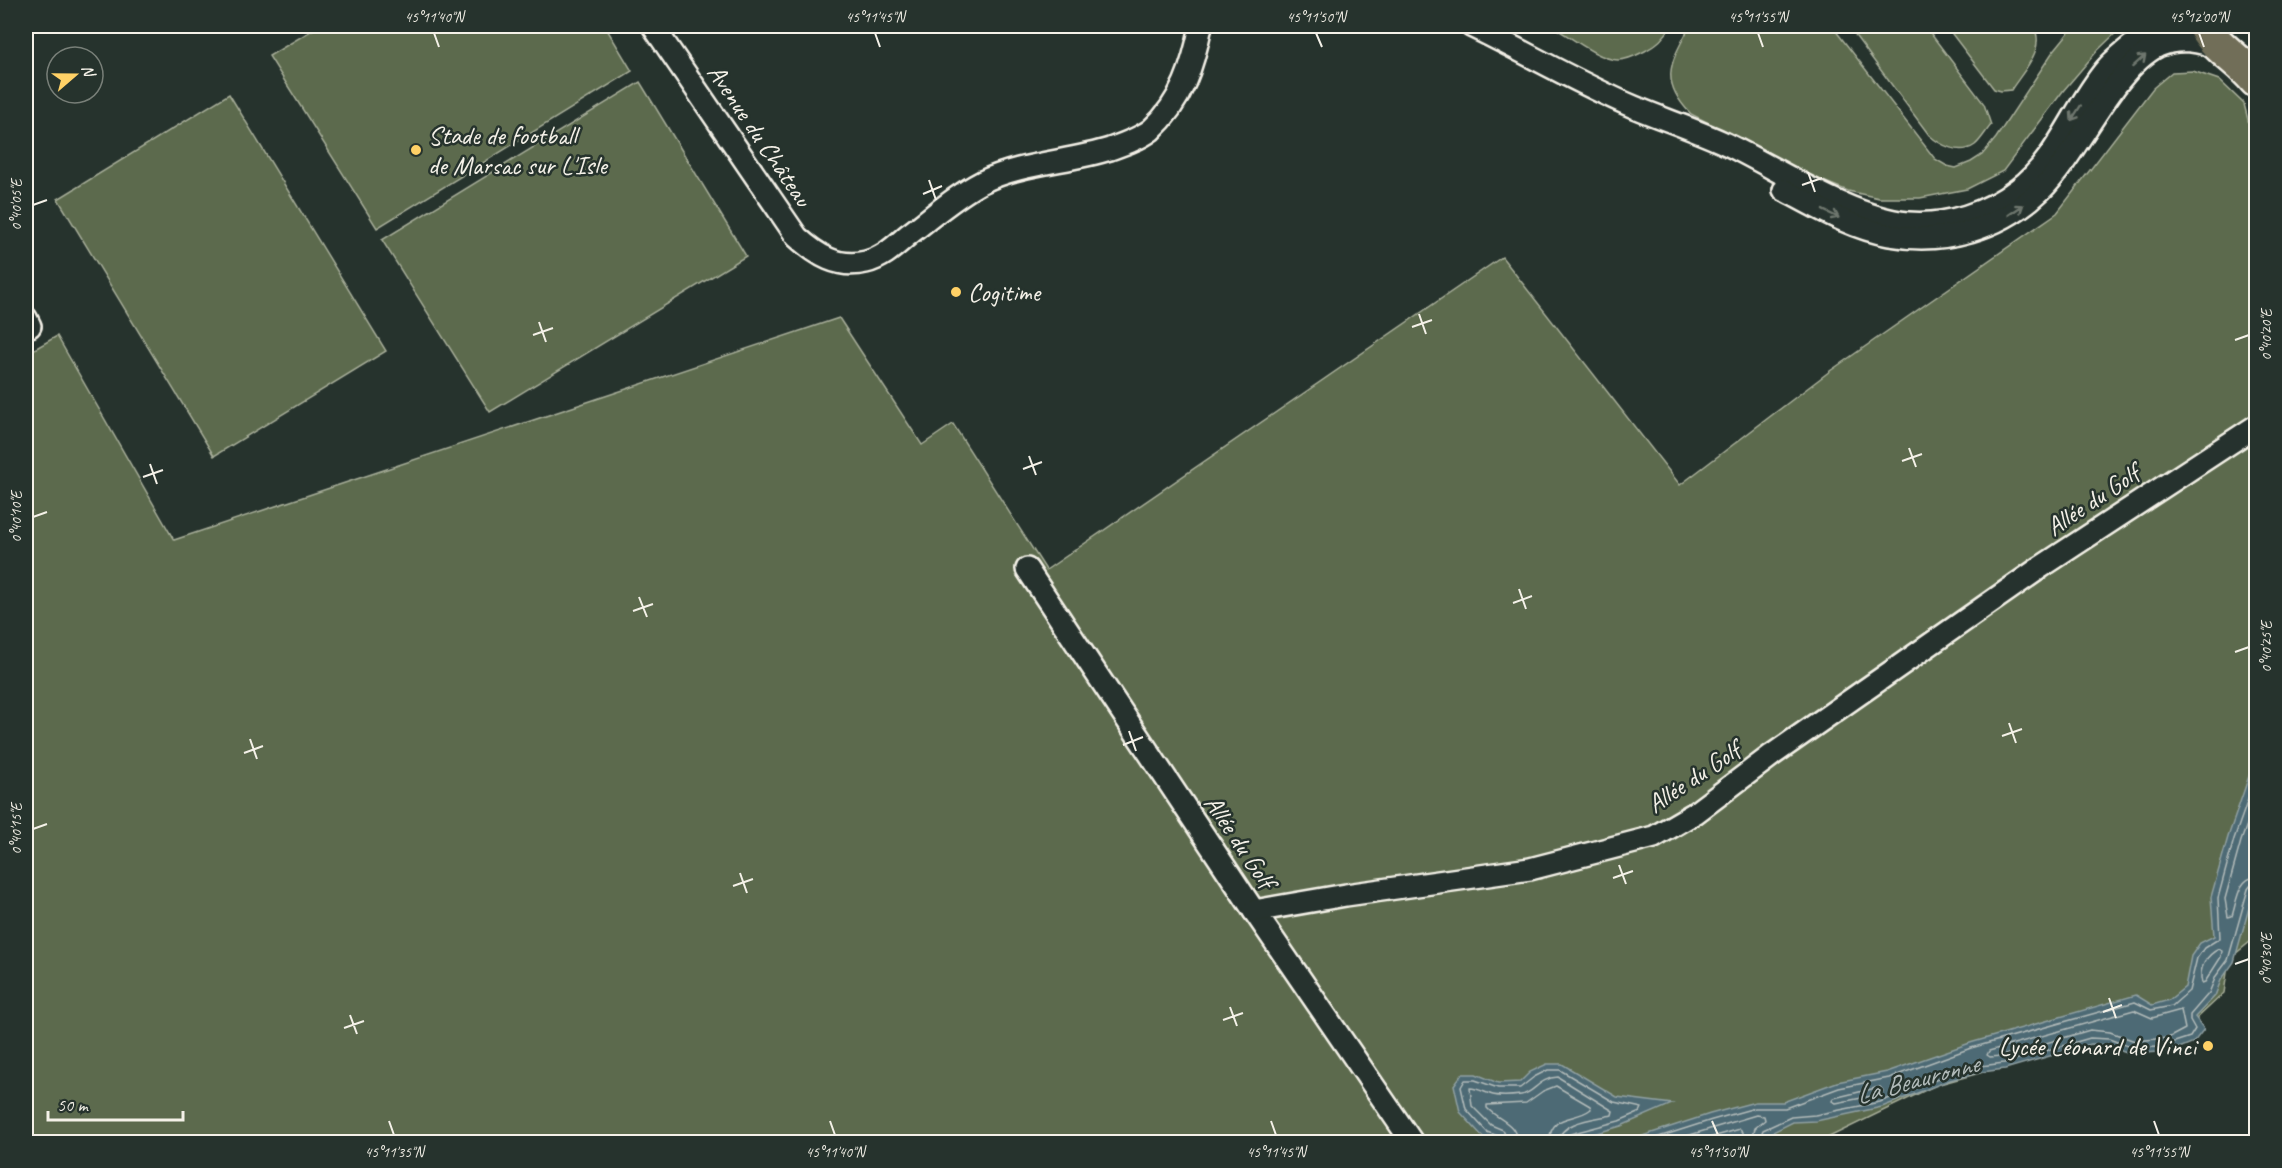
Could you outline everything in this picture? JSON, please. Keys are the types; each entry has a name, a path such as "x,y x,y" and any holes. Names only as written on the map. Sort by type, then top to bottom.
{"main road":[{"path":"2204,26 2212,39 2243,65"}],"street":[{"name":"Avenue du Château","path":"653,26 797,237 817,255 835,262 866,262 879,258 950,202 989,179 1004,173 1088,156 1127,143 1149,131 1172,108 1187,80 1201,26"},
{"path":"1471,26 1632,106 1721,142 1799,183 1878,217 1908,223 1953,221 1969,217 2018,189 2037,173 2107,68 2127,49 2158,26"},
{"path":"1632,106 1699,146 1858,227 1889,235 1915,238 1944,236 1979,229 2005,218 2041,190 2060,168 2130,69 2149,52 2171,42 2196,41 2243,65"},
{"name":"Allée du Golf","path":"1027,569 1254,911 1346,895 1530,869 1654,837 1695,813 1772,755 2041,567 2256,426"},
{"path":"1254,911 1412,1143"}],"green space":[{"name":"Stade de football de Marsac sur L'Isle","path":"319,26 605,26 632,71 377,228 269,56"},
{"path":"1552,26 1671,26 1666,34 1649,49 1632,57 1618,60 1593,52"},
{"path":"1690,26 1832,26 1935,159 1956,168 1982,155 1996,138 2052,53 2074,26 2123,26 2098,50 2063,91 2003,171 1967,189 1920,198 1879,198 1848,191 1818,179 1691,114 1674,91 1671,81 1673,61"},
{"path":"1848,26 1925,26 1984,104 1991,125 1979,141 1969,148 1957,149 1944,145 1929,135"},
{"path":"1946,26 2033,26 2037,34 2037,43 2032,59 2011,90 2001,91 1994,89"},
{"path":"2193,71 2219,80 2244,104 2256,151 2256,937 2229,959 2224,993 2176,1038 2107,1038 1936,1085 1819,1142 26,1142 26,354 57,336 174,540 839,318 922,445 953,424 1046,570 1502,257 1680,485 1830,371 2057,213 2153,88 2172,72"},
{"path":"640,82 746,256 490,412 382,240"},
{"path":"229,94 386,351 214,456 58,199"}],"water":[{"name":"La Beauronne","path":"2256,756 2254,890 2234,962 2221,980 2215,996 2195,1017 2204,1029 2194,1042 2172,1051 2132,1054 2107,1045 2091,1044 2005,1069 1950,1080 1882,1107 1816,1121 1793,1122 1767,1135 1764,1142 1624,1142 1755,1102 1783,1102 1837,1082 1887,1072 1970,1043 2136,995 2152,1005 2169,1000 2185,987 2191,956 2200,943 2214,936 2211,897 2228,837"},
{"path":"1547,1064 1562,1064 1617,1097 1672,1104 1621,1126 1569,1141 1513,1142 1484,1138 1460,1112 1454,1085 1462,1074 1476,1074 1498,1083 1520,1082 1530,1072"}],"place":[{"name":"Stade de football de Marsac sur L'Isle","path":"416,150"},
{"name":"Cogitime","path":"956,292"},
{"name":"Lycée Léonard de Vinci","path":"2208,1046"}]}
